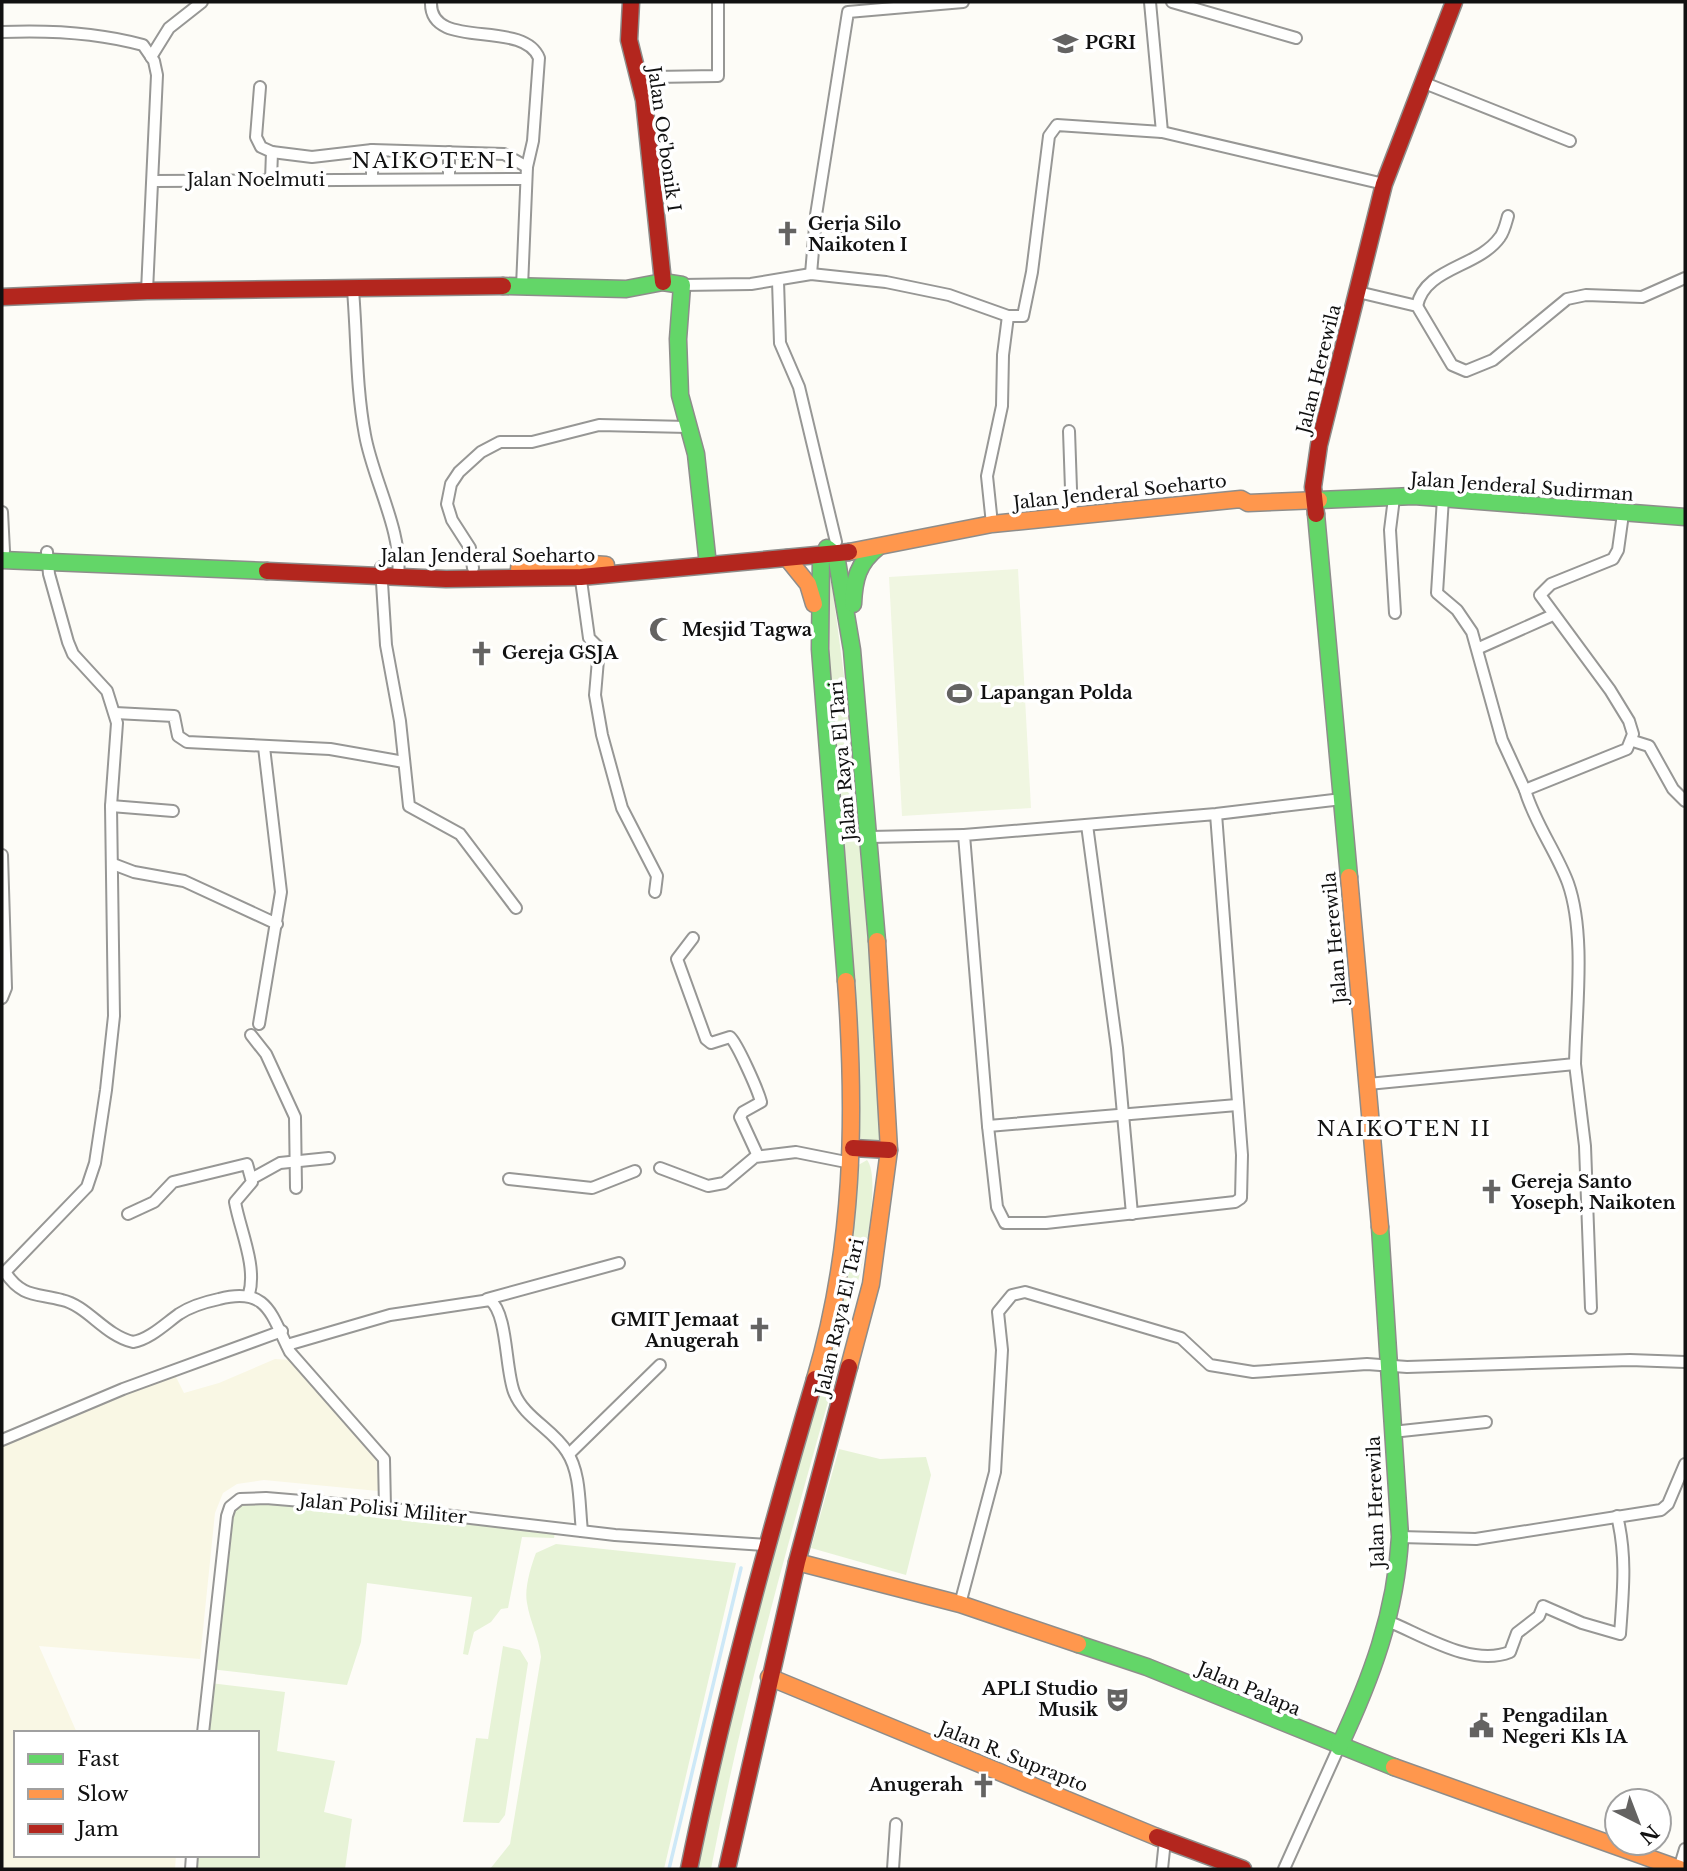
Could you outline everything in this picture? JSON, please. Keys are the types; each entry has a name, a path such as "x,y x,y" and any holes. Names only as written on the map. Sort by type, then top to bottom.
{"main road":[{"name":"Jalan Oe'bonik I","path":"631,2 629,40 639,74 663,282"},
{"name":"Jalan Herewila","path":"1339,1747 1366,1690 1391,1619 1397,1588 1400,1537 1368,1084 1313,493 1320,445 1384,184 1454,2"},
{"path":"2,297 147,291 522,287 626,289 663,282 682,285 680,382 700,474 707,556"},
{"path":"1313,493 1401,489 1414,496"},
{"name":"Jalan Jenderal Soeharto","path":"2,554 381,572 473,568 579,570 707,556 830,550 878,539 992,524 1241,499 1250,491 1313,493"},
{"name":"Jalan Jenderal Sudirman","path":"1313,493 1394,498 1414,496 1685,517"},
{"path":"852,650 856,569 878,539"},
{"name":"Jalan Raya El Tari","path":"689,1869 712,1757 766,1545 831,1325 852,1156 850,1033 820,649 830,550"},
{"name":"Jalan Raya El Tari","path":"727,1869 797,1562 859,1331 877,1248 889,1150 883,1006 852,650 830,550"},
{"path":"793,552 808,584 820,649"},
{"name":"Jalan Jenderal Soeharto","path":"399,572 446,579 793,552"},
{"path":"852,1156 889,1150"},
{"path":"831,1325 859,1331"},
{"name":"Jalan Palapa","path":"797,1562 960,1604 1147,1667 1339,1747 1680,1869"},
{"name":"Jalan R. Suprapto","path":"769,1677 1165,1840 1243,1869"}],"street":[{"path":"151,57 169,28 202,2"},
{"path":"431,2 433,15 440,25 519,40 537,52 536,115 526,173 522,287"},
{"path":"639,74 653,77 718,76 718,2"},
{"path":"811,274 847,7 963,2"},
{"path":"1150,2 1162,132"},
{"path":"1172,2 1296,38"},
{"path":"2,33 40,30 113,37 143,45 151,57 157,75 147,291"},
{"path":"1422,82 1570,141"},
{"path":"260,87 256,137 261,148 272,152 313,157 372,150 504,154 526,173"},
{"path":"682,285 728,286 778,281 811,274 886,282 949,295 1008,316 1023,316 1026,313 1053,127 1096,126 1162,132 1384,184"},
{"path":"372,150 372,179"},
{"path":"271,180 272,152"},
{"path":"449,152 449,179"},
{"name":"Jalan Noelmuti","path":"153,181 449,179 526,173"},
{"path":"1508,216 1497,241 1427,283 1420,292 1417,306 1452,365 1466,371 1493,359 1567,299 1586,295 1642,297 1685,278"},
{"path":"778,281 780,342 799,387 830,550"},
{"path":"353,290 365,435 374,478 393,531 399,572"},
{"path":"1357,292 1417,306"},
{"path":"992,524 987,476 1002,406 1003,355 1008,316"},
{"path":"473,568 470,548 452,520 447,504 451,484 459,472 481,452 500,442 532,442 599,425 688,427"},
{"path":"1069,431 1072,517"},
{"path":"1394,498 1390,530 1395,613"},
{"path":"1443,498 1437,593 1467,623 1479,648 1502,740 1539,829 1569,884 1577,945 1576,1064 1586,1159 1591,1308"},
{"path":"2,512 2,554"},
{"path":"1525,790 1627,749 1633,741 1629,721 1622,708 1540,599 1542,591 1551,584 1613,559 1618,550 1623,514"},
{"path":"47,557 73,654 101,681 115,713 117,751 111,806 114,1016 95,1163 84,1192 4,1271 24,1291 34,1296 63,1300 116,1336 133,1342 204,1302 241,1293 249,1294 259,1301 282,1331 287,1345 384,1459 386,1508"},
{"path":"579,570 589,638 599,649 595,695 602,736 622,808 657,876 655,892"},
{"path":"381,572 386,645 409,806 460,834 516,908"},
{"path":"1479,648 1553,615"},
{"path":"115,713 174,716 178,736 187,742 354,752 404,762"},
{"path":"1633,741 1649,746 1673,789 1685,801"},
{"path":"259,1024 281,892 264,747"},
{"path":"870,836 964,835 1087,825 1142,817 1216,814 1342,799"},
{"path":"111,806 173,811"},
{"path":"964,835 997,1207 1004,1223 1035,1224 1238,1201 1242,1194 1216,814"},
{"path":"1087,825 1132,1213"},
{"path":"2,855 6,988 2,998"},
{"path":"113,864 134,872 184,881 277,924"},
{"path":"693,938 677,959 706,1039 711,1043 730,1038 736,1042 747,1073 757,1089 761,1102 743,1112 740,1117 758,1156"},
{"path":"251,1035 266,1054 295,1117 296,1188"},
{"path":"1368,1084 1576,1064"},
{"path":"988,1126 1237,1105"},
{"path":"660,1168 708,1186 724,1183 758,1156 796,1152 852,1156"},
{"path":"249,1294 244,1234 235,1202 253,1178 269,1167 295,1157 329,1157"},
{"path":"128,1214 154,1202 173,1182 244,1164 247,1164 253,1178"},
{"path":"509,1179 592,1188 635,1171"},
{"path":"287,1345 390,1315 487,1299 619,1263"},
{"path":"960,1604 995,1472 1002,1350 998,1312 1012,1295 1025,1292 1181,1338 1190,1344 1201,1360 1220,1367 1266,1372 1312,1366 1572,1364 1630,1360 1685,1362"},
{"path":"487,1299 493,1302 499,1312 514,1392 527,1413 569,1454 575,1472 582,1531"},
{"path":"2,1440 123,1389 282,1331"},
{"path":"569,1454 660,1365"},
{"path":"1392,1432 1486,1422"},
{"path":"1400,1537 1476,1539 1665,1508 1681,1487 1685,1464"},
{"name":"Jalan Polisi Militer","path":"203,1731 227,1516 230,1507 248,1497 386,1508 582,1531 766,1545"},
{"path":"1391,1619 1471,1655 1488,1656 1510,1652 1521,1629 1541,1611 1619,1634 1625,1574 1618,1516"},
{"name":"Jalan Herewila","path":"1284,1869 1339,1747"},
{"path":"893,1869 897,1824"},
{"path":"1163,1869 1165,1840"},
{"path":"1680,1869 1685,1849"}],"shaded area":[{"path":"275,1359 292,1360 381,1462 378,1491 264,1480 237,1484 223,1493 215,1513 200,1659 39,1646 76,1731 14,1731 14,1857 176,1857 175,1869 2,1869 2,1441 173,1371 184,1393 219,1383"}],"green space":[{"name":"Lapangan Polda","path":"1018,569 1031,808 902,816 889,577"},
{"path":"823,577 829,577 832,585 844,676 874,1006 881,1135 877,1143 863,1143 859,1135"},
{"path":"867,1160 872,1189 868,1236 852,1302 846,1314 835,1312 855,1167"},
{"path":"835,1348 841,1356 754,1675 711,1869 691,1869 734,1674 830,1353"},
{"path":"839,1449 880,1459 926,1457 931,1475 906,1575 811,1548"},
{"path":"266,1504 555,1533 554,1538 522,1537 508,1608 501,1609 491,1622 474,1632 468,1655 463,1654 472,1597 367,1583 361,1642 347,1685 210,1669 230,1512 238,1506"},
{"path":"556,1544 736,1563 664,1869 490,1869 510,1844 541,1657 527,1603 528,1578 536,1553"},
{"path":"503,1646 520,1650 528,1663 505,1815 499,1823 463,1822 476,1738 488,1739"},
{"path":"210,1683 285,1692 277,1751 335,1761 324,1812 352,1819 345,1869 193,1869 194,1857 259,1857 259,1731 206,1731"}],"waterway":[{"path":"669,1869 741,1568"}],"traffic: fast":[{"path":"503,286 626,289 663,282 682,285 678,339 680,395 696,454 707,556"},
{"path":"1319,500 1414,496 1685,517"},
{"path":"1316,514 1349,877"},
{"path":"853,604 858,572 878,547"},
{"path":"827,548 836,555 852,650 877,941"},
{"path":"828,550 821,556 820,649 846,981"},
{"path":"2,560 267,571"},
{"path":"1339,1747 1380,1645 1398,1565 1400,1537 1380,1227"},
{"path":"1078,1644 1147,1667 1394,1767"}],"traffic: slow":[{"path":"849,552 992,524 1241,499 1248,503 1319,500"},
{"path":"787,558 808,584 814,604"},
{"path":"519,568 578,563 606,565"},
{"path":"1349,877 1380,1227"},
{"path":"849,1367 871,1284 889,1150 877,941"},
{"path":"815,1379 838,1281 849,1182 851,1082 846,981"},
{"path":"797,1562 960,1604 1078,1644"},
{"path":"769,1677 1157,1837"},
{"path":"1394,1767 1680,1869"}],"traffic: jam":[{"path":"631,2 629,40 644,100 663,282"},
{"path":"1316,514 1313,487 1319,445 1384,184 1454,2"},
{"path":"2,297 147,291 503,286"},
{"path":"267,571 446,579 581,577 849,552"},
{"path":"853,1148 889,1150"},
{"path":"727,1869 797,1562 849,1367"},
{"path":"689,1869 747,1622 815,1379"},
{"path":"1157,1837 1243,1869"}],"place":[{"name":"PGRI","path":"1065,43"},
{"name":"Gerja Silo Naikoten I","path":"788,234"},
{"name":"Mesjid Tagwa","path":"662,630"},
{"name":"Gereja GSJA","path":"482,653"},
{"name":"Lapangan Polda","path":"960,693"},
{"name":"Gereja Santo Yoseph, Naikoten","path":"1491,1192"},
{"name":"GMIT Jemaat Anugerah","path":"759,1330"},
{"name":"APLI Studio Musik","path":"1118,1699"},
{"name":"Pengadilan Negeri Kls IA","path":"1482,1726"},
{"name":"Anugerah","path":"983,1785"}],"district":[{"name":"NAIKOTEN I","path":"434,161"},
{"name":"NAIKOTEN II","path":"1404,1129"}]}
